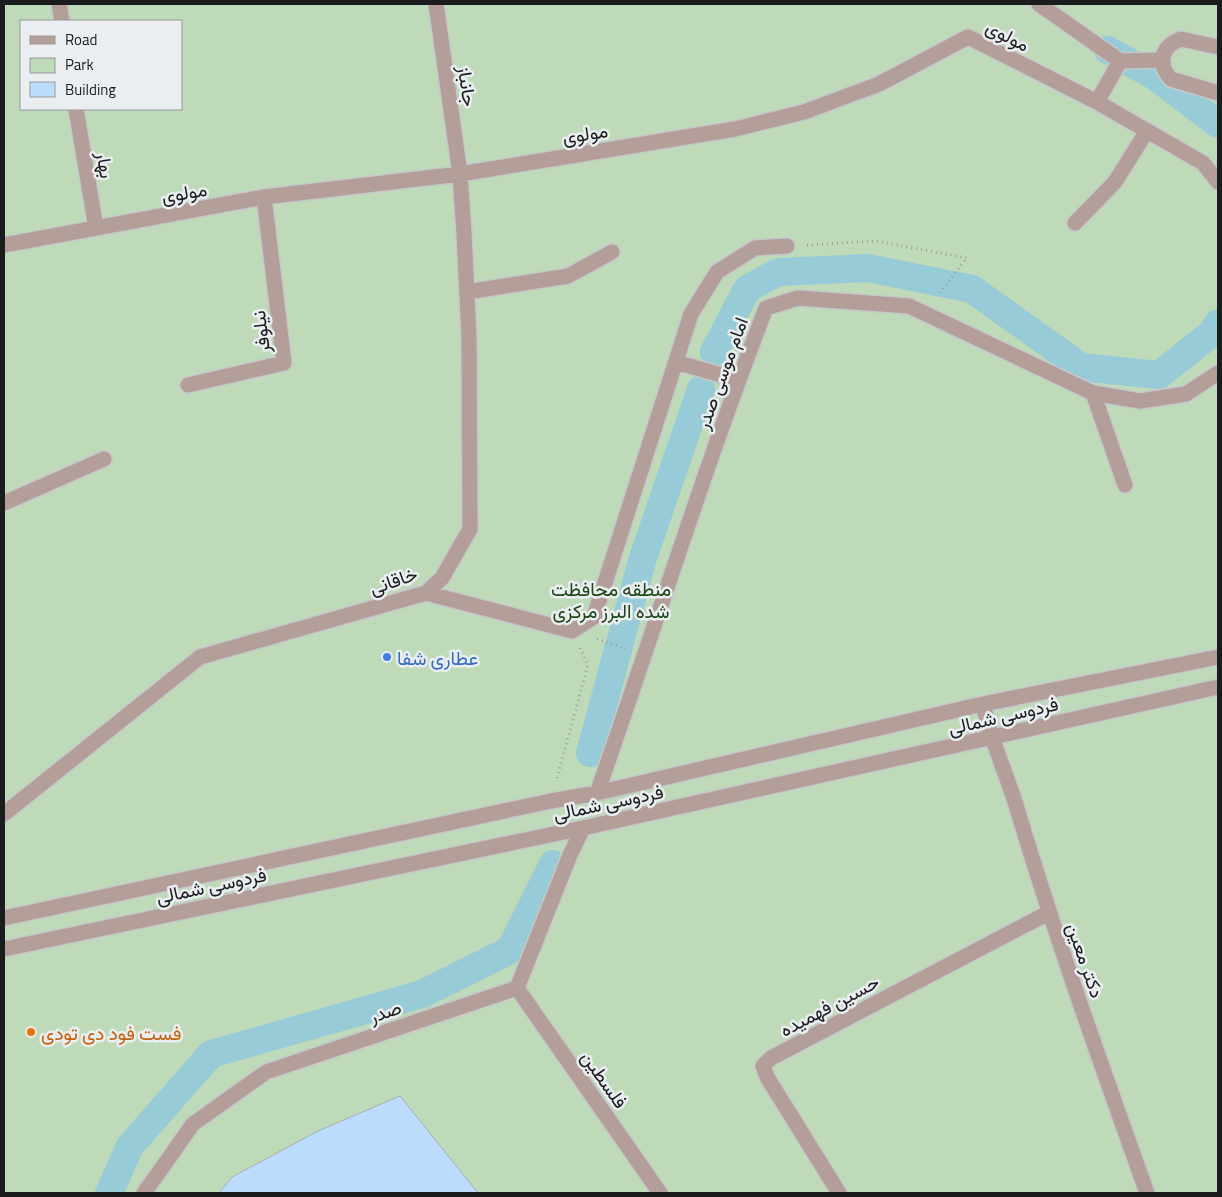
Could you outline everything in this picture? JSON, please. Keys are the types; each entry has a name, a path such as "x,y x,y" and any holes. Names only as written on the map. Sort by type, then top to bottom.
{"street":[{"path":"59,4 62,20"},
{"name":"جانباز","path":"436,4 460,174"},
{"path":"1039,4 1120,61 1162,60"},
{"name":"مولوی","path":"4,245 264,197 460,174 735,129 804,112 879,84 968,37 1097,102"},
{"path":"1218,47 1181,39 1168,46 1162,60 1166,74 1171,79 1218,94"},
{"path":"1120,61 1097,102 1202,163 1218,182"},
{"name":"بهار","path":"76,110 96,228"},
{"path":"1075,223 1115,182 1147,132"},
{"name":"خاقانی","path":"4,814 200,657 426,593 442,578 470,529 470,337 460,174"},
{"name":"نیلوفر","path":"188,385 284,363 264,197"},
{"path":"426,593 572,632 594,617 692,314 717,272 755,248 787,246"},
{"path":"467,292 568,276 612,252"},
{"name":"امام موسی صدر","path":"597,793 646,656 738,380 766,308 798,298 909,306 1093,393 1140,401 1186,394 1218,373"},
{"path":"676,362 738,380"},
{"path":"1093,393 1125,485"},
{"path":"4,503 104,459"},
{"name":"فردوسی شمالی","path":"4,918 551,801 597,793 983,704 1218,658"},
{"name":"فردوسی شمالی","path":"4,949 583,828 1218,687"},
{"name":"دکتر معین","path":"983,704 991,738 1014,800 1048,913 1147,1193"},
{"path":"517,988 570,855 583,828"},
{"name":"حسین فهمیده","path":"839,1193 767,1077 763,1066 770,1058 1048,913"},
{"name":"صدر","path":"144,1193 193,1124 266,1072 517,988"},
{"name":"فلسطین","path":"517,988 660,1193"}],"path":[{"path":"787,246 876,242 967,258 924,312"},
{"path":"572,632 646,656"},
{"path":"551,801 588,665 572,632"}],"green space":[{"name":"منطقه محافظت شده البرز مرکزی","path":"4,4 1218,4 1218,1193 4,1193"}],"building":[{"path":"400,1096 478,1193 219,1193 232,1177 318,1131"}],"waterway":[{"path":"1108,50 1156,77 1218,124"},
{"path":"714,352 747,289 778,272 868,268 972,289 1081,367 1159,375 1212,333 1218,323"},
{"path":"590,753 642,561 701,389"},
{"path":"109,1193 130,1146 211,1054 422,994 510,950 553,864"}],"place":[{"name":"عطاری شفا","path":"387,657"},
{"name":"فست فود دی تودی","path":"31,1032"}]}
